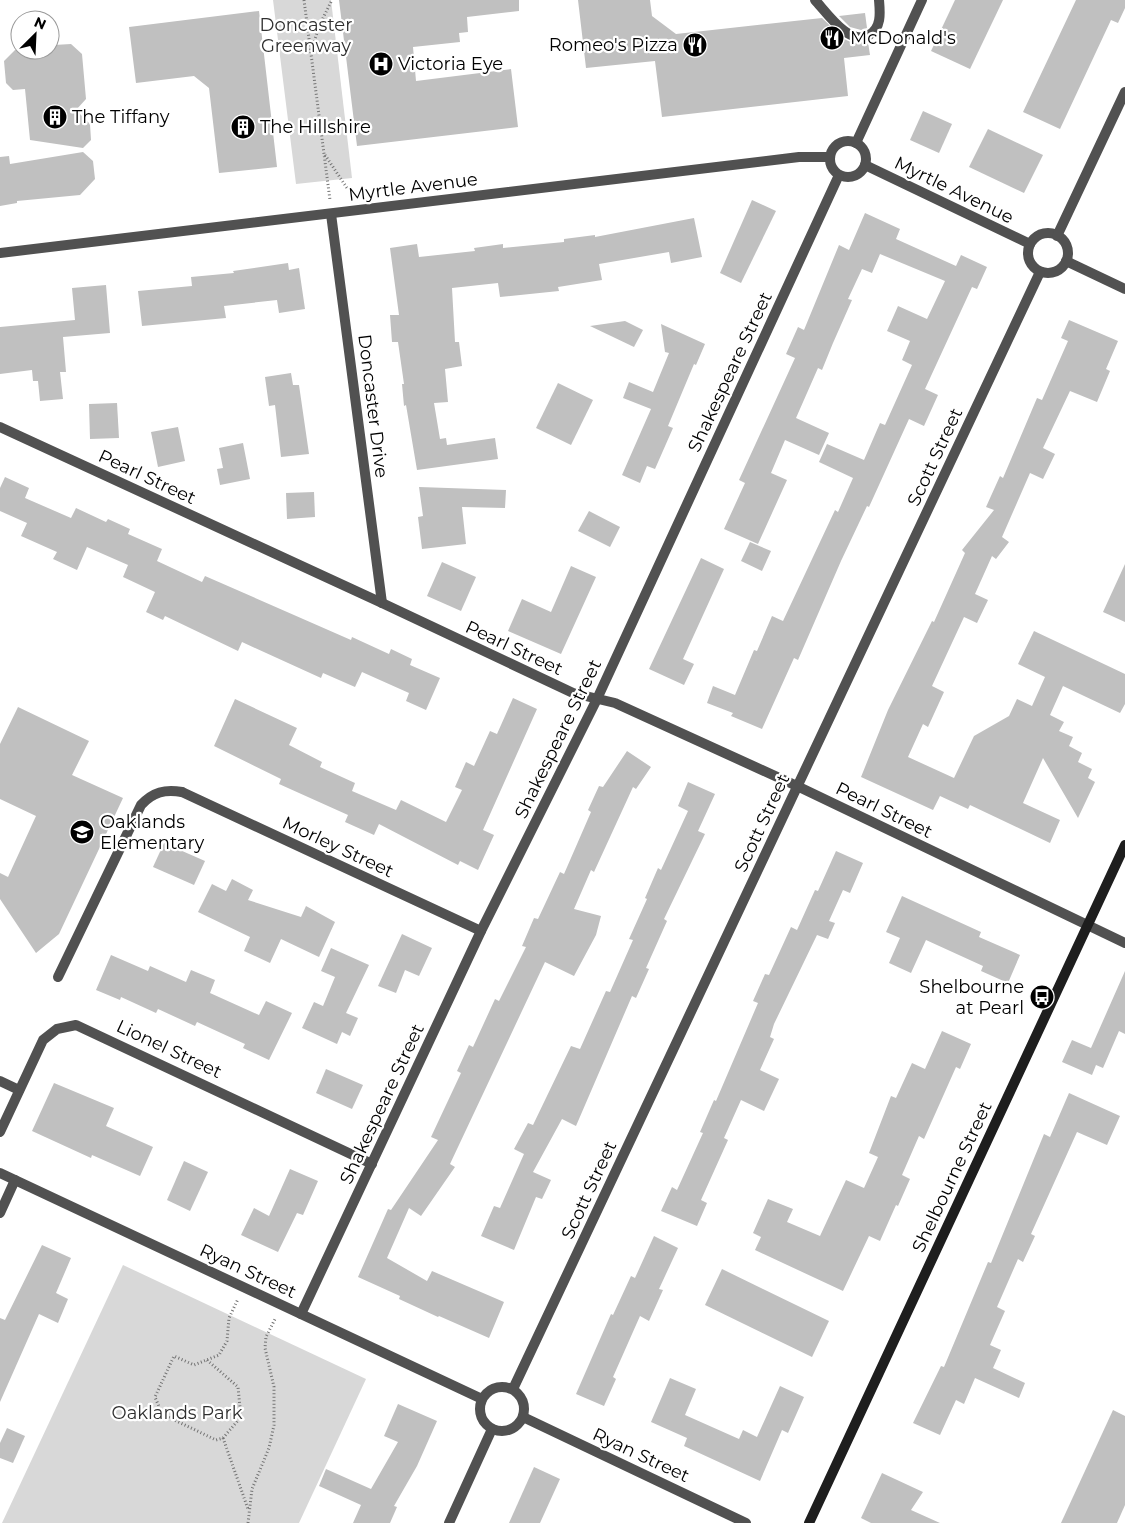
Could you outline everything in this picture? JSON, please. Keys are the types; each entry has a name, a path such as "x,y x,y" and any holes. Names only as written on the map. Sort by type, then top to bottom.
{"main road":[{"name":"Shelbourne Street","path":"809,1523 1125,845"}],"street":[{"path":"815,0 846,32 854,37 862,38 872,34 879,25 879,0"},
{"path":"856,143 922,0"},
{"path":"1057,236 1125,92"},
{"path":"856,143 864,152 865,165 857,175 850,177 833,170 830,157 839,144 856,143"},
{"name":"Myrtle Avenue","path":"0,253 799,158 830,157"},
{"name":"Myrtle Avenue","path":"865,165 1030,244"},
{"name":"Shakespeare Street","path":"301,1314 481,932 597,699 839,174"},
{"name":"Doncaster Drive","path":"331,214 382,603"},
{"path":"1042,234 1057,236 1066,247 1066,261 1055,272 1040,272 1029,260 1030,244 1042,234"},
{"path":"1066,261 1125,289"},
{"name":"Scott Street","path":"513,1389 1040,272"},
{"name":"Pearl Street","path":"0,427 573,693 615,703 797,786 1125,943"},
{"name":"Morley Street","path":"58,977 142,805 157,793 174,790 182,792 481,932"},
{"name":"Lionel Street","path":"0,1132 43,1040 57,1029 76,1025 372,1164"},
{"path":"0,1081 19,1090"},
{"name":"Ryan Street","path":"0,1173 482,1399"},
{"path":"0,1213 15,1180"},
{"path":"504,1386 513,1389 523,1401 523,1417 510,1430 492,1429 481,1416 480,1407 482,1399 487,1392 495,1388 504,1386"},
{"name":"Ryan Street","path":"523,1417 746,1523"},
{"path":"449,1523 492,1429"}],"path":[{"path":"304,0 312,48 328,191"},
{"path":"312,48 320,24 332,0"},
{"path":"324,153 347,188"},
{"path":"207,1360 238,1387 241,1417 223,1438 216,1440 162,1414 155,1397 174,1356 194,1365 219,1355 227,1341 229,1318 243,1287"},
{"path":"248,1523 248,1509 252,1489 269,1448 274,1425 274,1387 265,1348 266,1337 282,1305"},
{"path":"223,1438 248,1509"}],"green space":[{"name":"Doncaster Greenway","path":"273,0 331,0 352,178 296,184"},
{"name":"Oaklands Park","path":"123,1265 366,1379 299,1523 2,1523"}],"building":[{"path":"339,0 519,0 519,11 467,17 468,32 459,33 460,42 413,47 416,81 511,69 518,127 357,146"},
{"path":"578,0 650,0 652,16 676,34 822,18 844,39 853,43 868,42 870,55 844,58 848,96 662,117 655,61 586,68"},
{"path":"955,0 1003,0 970,69 931,51"},
{"path":"1076,0 1125,0 1125,8 1118,23 1111,20 1060,129 1023,112"},
{"name":"The Hillshire","path":"259,11 277,167 219,173 209,88 194,76 136,83 129,27"},
{"path":"865,13 867,28 861,30 850,27 839,16"},
{"name":"The Tiffany","path":"71,44 82,54 86,99 76,110 90,124 91,140 83,148 30,140 25,89 13,90 6,83 4,61 10,55 10,60 60,60 60,45"},
{"path":"923,111 952,124 939,153 910,140"},
{"path":"988,129 1043,155 1024,193 969,167"},
{"path":"83,152 93,161 95,179 80,195 17,201 17,203 0,206 0,157 9,156 10,164"},
{"path":"752,200 776,211 741,283 720,273"},
{"path":"865,213 900,229 896,239 956,266 961,255 987,267 977,289 972,287 925,389 938,395 924,426 909,419 869,507 867,506 841,561 798,660 794,658 762,729 731,716 733,713 707,703 713,686 735,695 754,650 757,651 772,616 783,621 835,510 838,512 853,478 819,462 827,444 864,460 880,423 885,425 912,365 902,360 910,341 887,331 898,306 927,319 945,281 880,254 872,273 862,269 848,299 852,300 822,370 818,368 796,418 829,433 819,455 785,440 771,473 787,480 758,544 724,529 745,483 739,480 795,358 786,354 798,327 804,330 839,245 849,250"},
{"path":"694,218 702,257 671,263 669,252 599,264 602,280 558,287 559,291 500,297 498,283 452,288 455,342 459,342 462,366 445,369 448,402 434,403 440,439 446,438 447,445 495,438 498,459 417,470 406,405 404,406 402,384 404,384 398,342 392,342 390,315 399,315 390,248 417,244 419,257 475,251 474,248 503,244 503,248 564,242 564,239 595,235 595,237"},
{"path":"288,263 289,270 299,268 305,309 279,313 277,300 224,306 226,318 142,326 138,291 192,286 191,277 234,273 233,271"},
{"path":"106,285 110,333 63,337 66,372 60,372 63,399 40,401 38,381 33,381 32,370 0,374 0,327 75,320 72,288"},
{"path":"1069,320 1118,341 1106,369 1110,371 1097,402 1070,391 1043,448 1055,454 1043,479 1030,473 1002,537 1009,542 996,559 992,556 975,594 988,600 977,623 964,617 932,686 944,692 928,727 923,724 908,757 954,778 974,736 1009,716 1017,699 1032,706 1045,677 1018,664 1034,631 1125,674 1125,704 1120,713 1063,686 1050,715 1064,722 1059,731 1073,737 1069,746 1082,753 1078,762 1092,769 1088,778 1095,782 1078,818 1043,758 1023,803 1060,820 1050,843 970,805 968,809 940,796 933,810 861,777 888,710 932,621 934,622 965,553 962,550 994,510 986,507 1000,476 1003,478 1037,398 1042,400 1068,341 1061,338"},
{"path":"625,321 643,330 634,347 590,326"},
{"path":"661,324 705,344 696,365 694,364 668,426 673,428 655,469 647,466 640,483 622,475 651,409 623,398 629,382 653,392 669,353 665,352"},
{"path":"291,373 293,385 299,385 309,454 281,457 275,405 269,406 265,377"},
{"path":"558,383 593,400 571,445 536,428"},
{"path":"117,403 119,438 90,439 89,404"},
{"path":"178,427 185,461 158,467 151,432"},
{"path":"243,443 250,479 220,485 217,469 223,468 219,448"},
{"path":"5,477 29,488 25,498 71,518 76,508 106,522 108,519 130,529 128,534 162,549 157,561 202,582 205,576 351,640 352,637 389,654 391,649 412,659 410,665 440,678 426,710 406,701 409,693 362,672 355,687 323,673 321,678 242,642 238,651 165,616 163,620 146,612 155,592 123,577 128,565 87,547 77,570 53,559 57,552 21,536 27,523 0,511 0,488"},
{"path":"419,487 506,490 505,508 462,507 466,544 422,549 418,517 423,516"},
{"path":"314,492 315,517 287,519 286,493"},
{"path":"589,511 620,527 610,547 578,531"},
{"path":"750,542 771,551 762,571 741,561"},
{"path":"701,558 724,569 683,659 694,664 684,685 649,669"},
{"path":"442,562 476,577 461,611 427,596"},
{"path":"1125,564 1125,622 1103,612"},
{"path":"571,566 596,577 561,654 508,631 522,599 551,612"},
{"path":"513,698 537,709 483,830 494,835 478,870 460,861 458,865 379,824 374,835 345,822 348,815 279,784 281,779 214,746 235,699 297,728 289,745 322,762 320,767 355,783 352,791 396,810 401,800 446,822 462,790 455,787 466,762 474,766 490,731 497,734"},
{"path":"18,707 89,741 72,775 123,798 59,934 36,953 0,899 0,873 8,877 36,816 0,799 0,744"},
{"path":"627,751 651,767 636,789 633,787 594,872 591,870 574,909 601,916 596,935 574,976 545,962 450,1164 455,1167 421,1216 409,1208 387,1258 427,1281 432,1271 504,1302 489,1338 399,1299 400,1296 358,1277 388,1209 391,1210 438,1140 431,1137 461,1073 457,1071 469,1045 473,1047 495,999 499,1001 526,947 522,946 534,918 538,919 560,872 564,874 591,812 588,810 599,786 603,787"},
{"path":"688,782 715,794 698,831 705,834 664,919 667,921 646,968 649,969 636,998 632,996 576,1126 562,1119 533,1172 551,1180 542,1199 536,1197 514,1250 481,1236 494,1206 500,1208 524,1154 514,1149 528,1123 533,1125 571,1046 580,1049 606,991 610,992 633,940 629,939 647,899 645,898 658,868 661,870 688,811 678,806"},
{"path":"164,843 205,861 194,885 153,867"},
{"path":"836,851 863,863 850,893 843,890 829,921 835,923 828,939 817,935 774,1024 770,1037 774,1039 760,1070 779,1079 764,1111 741,1100 724,1138 728,1140 701,1200 707,1203 697,1226 661,1211 672,1187 677,1190 703,1133 700,1132 714,1100 716,1101 758,1003 753,1001 765,974 769,975 791,927 797,930 815,890 818,891"},
{"path":"232,879 253,890 248,900 301,917 306,906 335,922 319,957 281,939 270,963 244,951 250,937 198,912 212,884 226,891"},
{"path":"902,896 981,932 979,937 1020,955 1008,983 981,971 983,966 926,940 911,973 889,963 900,938 886,932"},
{"path":"402,934 432,948 419,976 405,970 396,993 378,986"},
{"path":"331,948 369,965 346,1013 358,1018 350,1036 342,1032 337,1044 302,1028 314,1002 323,1006 335,977 321,971"},
{"path":"111,955 148,971 150,966 186,982 191,970 215,980 210,993 259,1015 266,1001 292,1013 269,1060 243,1048 245,1044 197,1022 195,1026 158,1009 156,1013 121,997 120,1000 96,990"},
{"path":"1125,971 1125,1034 1119,1031 1103,1068 1096,1065 1092,1075 1062,1062 1072,1040 1091,1048"},
{"path":"942,1031 971,1044 960,1069 956,1067 924,1139 919,1136 902,1175 910,1179 880,1241 869,1236 843,1291 755,1250 761,1237 753,1233 768,1199 793,1209 787,1222 820,1236 846,1180 864,1188 878,1157 869,1153 891,1096 896,1098 912,1063 925,1069"},
{"path":"326,1069 363,1085 352,1109 316,1093"},
{"path":"54,1083 114,1108 106,1126 153,1147 140,1176 92,1155 91,1158 32,1131"},
{"path":"1069,1093 1120,1116 1107,1145 1077,1132 1031,1234 1035,1236 1023,1262 1018,1259 997,1307 1005,1311 990,1345 1001,1350 993,1368 1025,1383 1019,1398 975,1378 964,1404 956,1400 940,1435 913,1423 941,1366 944,1367 988,1262 991,1263 1044,1134 1050,1137"},
{"path":"184,1161 208,1172 190,1211 167,1200"},
{"path":"290,1169 318,1181 303,1215 297,1213 278,1252 241,1235 254,1208 269,1216"},
{"path":"654,1236 678,1248 659,1289 663,1290 649,1321 640,1316 613,1377 616,1379 604,1406 576,1394 611,1314 613,1315 631,1276 635,1278"},
{"path":"42,1245 71,1258 56,1293 68,1299 58,1323 39,1314 0,1402 0,1318 5,1320"},
{"path":"722,1269 829,1321 812,1357 705,1305"},
{"path":"670,1378 696,1389 685,1415 739,1439 743,1430 757,1437 780,1386 804,1397 788,1433 782,1430 760,1481 684,1446 687,1438 651,1422"},
{"path":"398,1404 437,1421 417,1466 394,1506 397,1507 390,1523 353,1523 361,1505 319,1486 326,1469 371,1489 398,1442 384,1436"},
{"path":"1113,1410 1125,1416 1125,1505 1117,1523 1061,1523"},
{"path":"7,1428 25,1436 13,1463 0,1458 0,1443"},
{"path":"534,1467 560,1479 540,1523 509,1523"},
{"path":"882,1473 923,1492 911,1510 940,1523 871,1523 861,1518"}],"place":[{"name":"McDonald's","path":"832,38"},
{"name":"Romeo's Pizza","path":"695,45"},
{"name":"Victoria Eye","path":"381,64"},
{"name":"The Tiffany","path":"55,117"},
{"name":"The Hillshire","path":"243,127"},
{"name":"Oaklands Elementary","path":"82,832"},
{"name":"Shelbourne at Pearl","path":"1042,997"}]}
